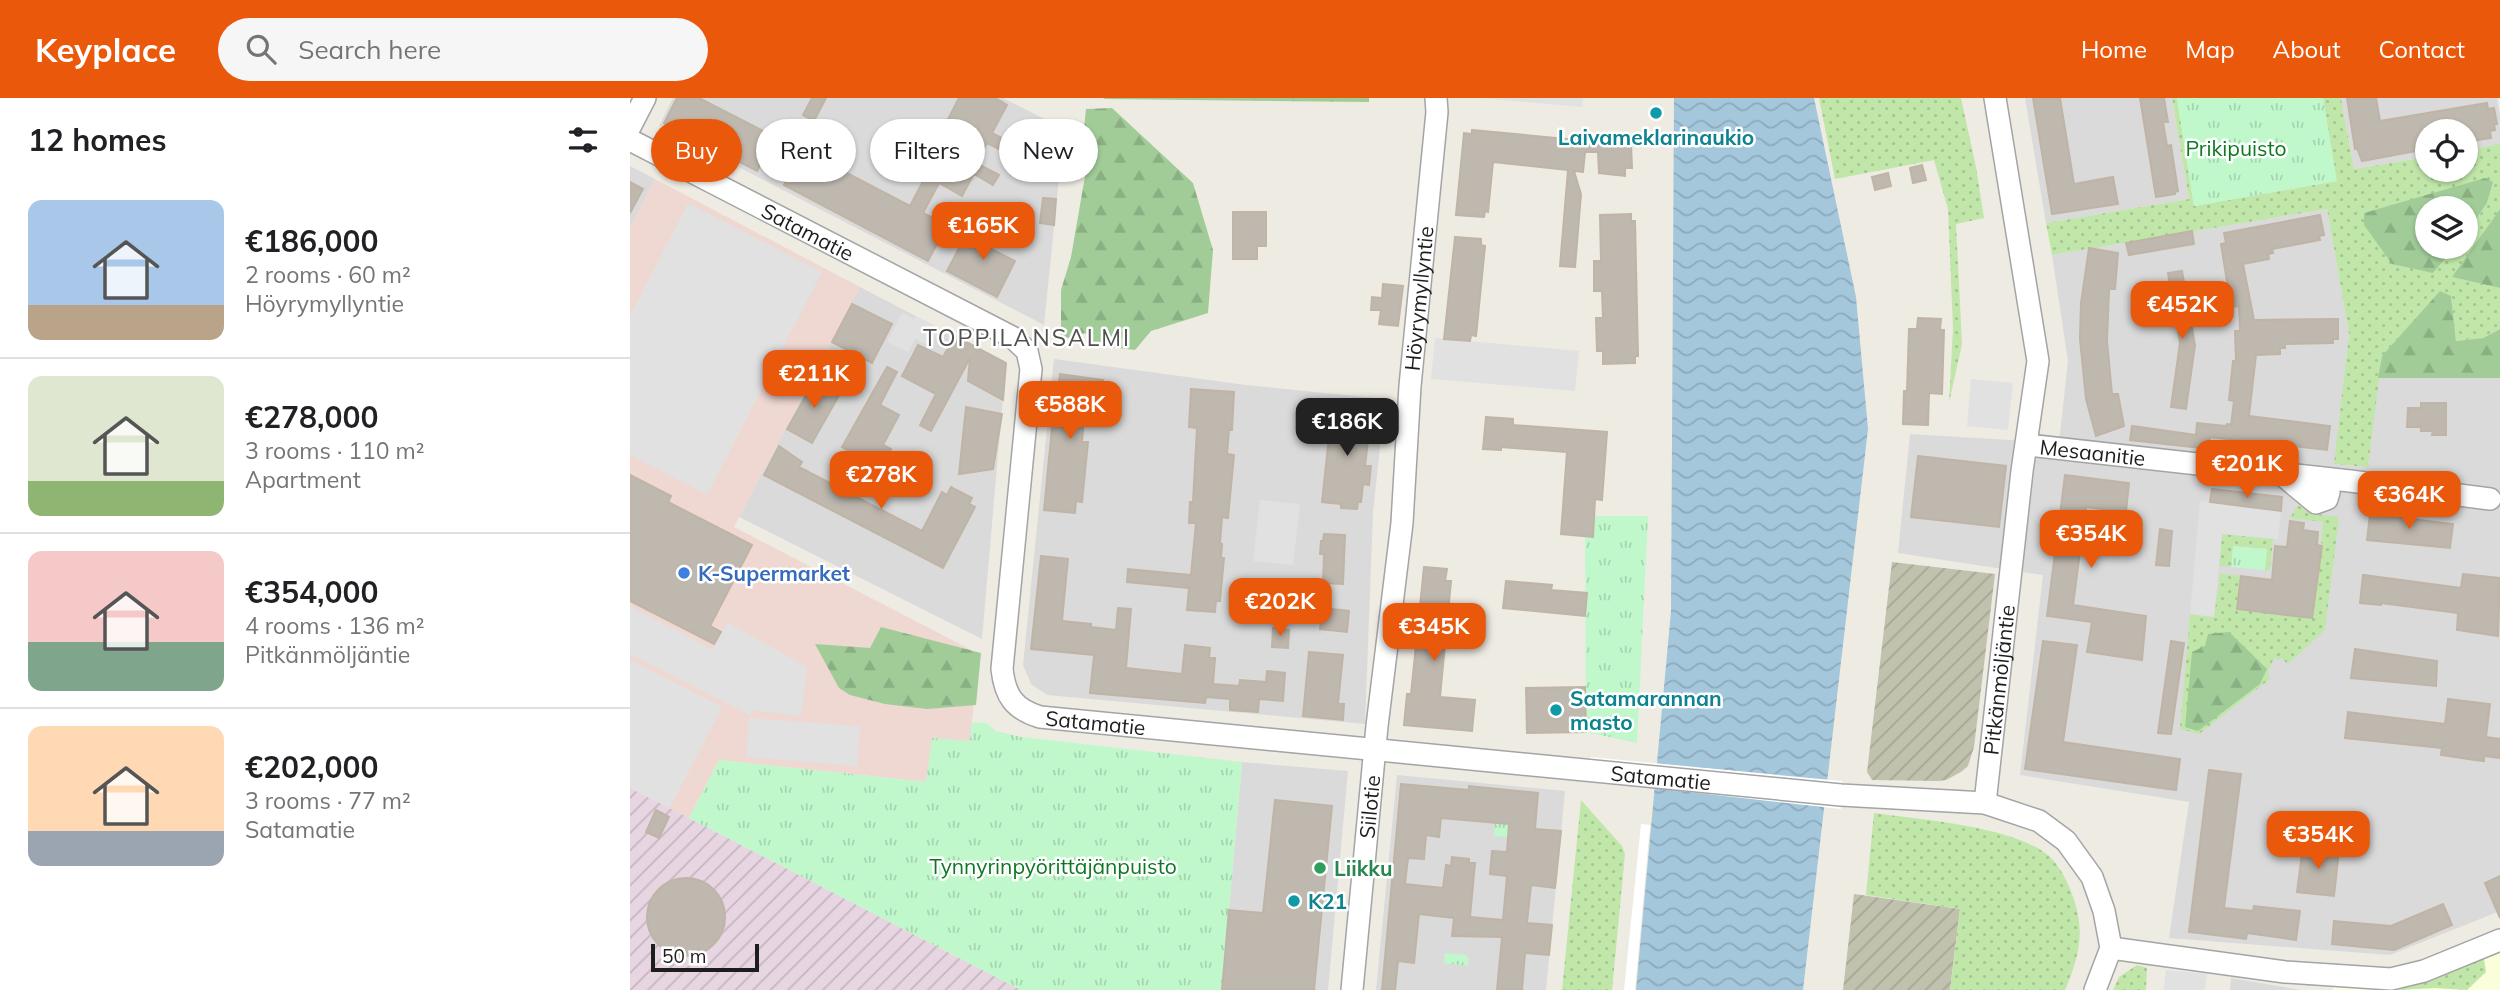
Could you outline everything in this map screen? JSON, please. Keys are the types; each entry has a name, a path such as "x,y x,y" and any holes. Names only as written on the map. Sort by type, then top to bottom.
{"street":[{"path":"630,127 645,98"},
{"name":"Höyrymyllyntie","path":"1375,749 1402,523 1410,386 1437,112 1436,98"},
{"name":"Pitkänmöljäntie","path":"1985,803 2022,471 2028,445 2038,361 1995,98"},
{"name":"Satamatie","path":"630,140 1013,337 1027,351 1031,369 1002,669 1006,690 1017,707 1040,717 1841,795 1985,803"},
{"name":"Mesaanitie","path":"2028,445 2490,499"},
{"name":"Siilotie","path":"1352,990 1375,749"},
{"path":"1985,803 2039,821 2066,841 2092,877 2104,911 2111,948 2095,990"},
{"path":"2111,948 2285,972 2391,979 2424,971 2500,940"}],"shaded area":[{"path":"673,98 1003,98 1044,119 999,119 999,182 1059,182 1044,325 767,182 856,182 856,119 756,119 756,176 742,169 742,119 662,119"},
{"path":"1481,98 1583,98 1582,107"},
{"path":"2025,98 2172,98 2189,199 2046,223"},
{"path":"2341,98 2497,98 2500,144 2478,148 2478,119 2415,119 2415,159 2354,169"},
{"path":"630,166 651,177 651,182 653,182 630,228"},
{"path":"653,182 661,182 860,287 734,527 979,654 970,741 927,782 719,760 689,818 630,788 630,228"},
{"path":"688,203 822,272 707,495 630,455 630,316"},
{"path":"2327,209 2349,334 2335,464 2368,467 2378,378 2500,378 2500,911 2390,955 2169,938 2189,802 2020,775 2043,575 1898,553 1910,434 2059,443 2068,361 2052,255"},
{"path":"860,287 1006,363 982,639 739,517"},
{"path":"902,313 914,319 916,316 940,328 930,346 915,339 908,352 887,342"},
{"path":"1435,338 1579,351 1575,391 1431,379"},
{"path":"824,354 853,371 841,392 812,376"},
{"path":"1054,359 1246,385 1385,399 1373,513 1365,724 1047,695 1031,684 1023,665"},
{"path":"1971,379 2013,383 2008,430 1967,426"},
{"path":"1260,500 1300,504 1293,565 1253,561"},
{"path":"2200,501 2281,511 2278,539 2222,534 2214,617 2190,614"},
{"path":"1892,562 1995,574 1974,747 1968,766 1946,780 1872,780 1867,772"},
{"path":"630,606 713,650 727,622 807,667 801,716 753,710 750,715 630,654"},
{"path":"630,660 722,707 670,808 630,788"},
{"path":"749,718 860,726 857,766 746,757"},
{"path":"1242,762 1348,771 1328,990 1222,990"},
{"path":"1397,775 1565,791 1546,990 1376,990"},
{"path":"630,788 689,818 1021,990 630,990"},
{"path":"1854,894 1960,909 1950,990 1843,990"},
{"path":"2500,949 2500,990 2333,990 2333,987 2389,985"},
{"path":"2166,970 2207,974 2205,990 2164,990"},
{"path":"2231,978 2301,990 2230,990"}],"green space":[{"path":"1103,98 1369,98 1369,102 1105,99"},
{"path":"1819,98 1961,98 1984,218 1956,224 1962,344 1949,403 1953,329 1948,209 1934,160 1835,179"},
{"path":"2172,98 2177,98 2194,206 2336,181 2323,98 2341,98 2354,169 2415,159 2415,182 2478,182 2478,148 2500,144 2500,209 2478,241 2478,216 2487,203 2493,182 2435,196 2415,196 2415,201 2364,213 2433,273 2445,259 2465,259 2453,277 2500,288 2500,329 2483,338 2456,341 2451,296 2382,356 2368,467 2334,464 2349,334 2327,209 2052,255 2046,223 2189,199"},
{"name":"Prikipuisto","path":"2177,98 2323,98 2337,181 2194,206"},
{"path":"1112,108 1193,183 1213,250 1208,313 1151,331 1135,350 1094,345 1085,333 1068,338 1061,335 1061,290 1071,257 1084,182 1098,182 1098,119 1085,119 1086,109"},
{"path":"2485,178 2493,182 2487,203 2478,216 2478,196 2423,196 2478,182"},
{"path":"2415,198 2415,259 2445,259 2433,273 2392,264 2364,225 2364,213"},
{"path":"2500,209 2500,288 2452,277 2465,259 2478,259 2478,240"},
{"path":"2440,291 2451,296 2456,341 2483,338 2500,329 2500,378 2378,378 2382,356"},
{"path":"2298,505 2309,513 2339,517 2325,630 2288,664 2281,658 2274,658 2268,672 2270,679 2199,734 2180,729 2190,614 2214,617 2220,573 2241,576 2316,597 2317,588 2313,587 2313,583 2318,583 2323,522 2290,518"},
{"path":"1585,516 1648,516 1637,743 1586,732"},
{"path":"2222,534 2273,539 2270,570 2265,570 2266,549 2233,546 2231,567 2219,566"},
{"path":"2233,546 2267,549 2265,570 2231,567"},
{"path":"881,627 981,653 976,705 927,709 885,704 850,695 839,688 815,644 870,648"},
{"path":"2229,632 2267,669 2260,684 2198,731 2185,727 2192,652 2205,646 2208,634"},
{"name":"Tynnyrinpyörittäjänpuisto","path":"972,722 986,723 996,731 1021,737 1242,762 1222,990 1021,990 689,818 719,760 926,782 932,738 970,741"},
{"path":"1581,800 1622,846 1625,854 1612,990 1562,990"},
{"path":"1874,813 1995,832 2018,839 2053,860 2071,892 2078,914 2079,947 2065,990 1950,990 1960,909 1866,895"},
{"path":"1495,818 1509,820 1508,837 1494,836"},
{"path":"1445,953 1466,955 1469,959 1468,966 1444,963"},
{"path":"2479,957 2484,959 2486,972 2467,990 2398,990 2398,985"},
{"path":"2137,965 2147,968 2146,990 2113,990 2119,977"}],"water":[{"path":"1674,98 1814,98 1856,297 1868,429 1803,990 1636,990 1671,611"}],"pier":[{"path":"1590,757 1842,781 1841,809 1590,781"},
{"path":"1641,824 1650,825 1635,990 1624,990"}],"building":[{"path":"677,98 699,98 740,119 666,119"},
{"path":"812,98 826,98 815,119 803,115"},
{"path":"959,98 995,98 1007,105 992,133 999,137 999,149 987,143 985,147 985,119 948,119"},
{"path":"2033,98 2060,98 2074,184 2113,177 2118,204 2052,214"},
{"path":"2140,98 2164,98 2168,122 2163,122 2167,146 2171,145 2178,191 2175,194 2156,197"},
{"path":"2347,98 2376,98 2380,121 2487,103 2488,109 2494,108 2497,124 2494,124 2495,130 2490,131 2491,138 2478,140 2478,119 2415,119 2415,151 2362,161 2357,148 2355,149"},
{"path":"742,120 756,127 756,170 742,163"},
{"path":"1472,130 1631,145 1632,168 1625,168 1625,176 1599,173 1598,152 1585,152 1583,172 1574,171 1581,194 1575,267 1560,266 1568,170 1493,162 1488,212 1485,211 1484,217 1456,215 1464,133 1472,134"},
{"path":"1922,165 1926,180 1913,183 1910,168"},
{"path":"985,168 999,175 993,185 985,180"},
{"path":"1888,173 1891,186 1875,190 1872,177"},
{"path":"856,178 910,206 923,182 970,182 962,196 939,183 923,213 947,225 928,261 784,185 786,182 856,182"},
{"path":"630,182 643,189 630,213"},
{"path":"1043,198 1056,199 1054,225 1040,223"},
{"path":"1233,212 1266,212 1266,246 1257,246 1257,259 1233,259"},
{"path":"1631,214 1631,221 1635,221 1638,356 1635,356 1635,363 1603,364 1603,351 1597,351 1596,318 1603,318 1602,291 1594,291 1594,261 1601,261 1600,215"},
{"path":"995,215 1005,220 989,248 1015,261 997,297 947,271 966,235 980,243"},
{"path":"2320,215 2324,235 2319,236 2320,240 2272,249 2273,253 2268,254 2269,259 2243,264 2254,320 2338,319 2338,339 2333,339 2333,343 2285,344 2285,348 2280,348 2280,354 2256,355 2249,416 2330,426 2327,450 2284,445 2283,449 2271,447 2271,444 2210,437 2209,449 2130,440 2132,426 2196,435 2197,423 2231,425 2234,401 2229,400 2233,361 2236,361 2235,331 2240,331 2239,306 2231,307 2221,244 2226,243 2224,233"},
{"path":"2192,231 2194,244 2129,255 2126,243"},
{"path":"1455,237 1481,239 1481,245 1485,246 1476,336 1471,335 1470,341 1444,339"},
{"path":"2089,248 2118,253 2115,289 2109,289 2107,341 2112,394 2118,394 2124,426 2096,436 2086,399 2080,339 2081,303"},
{"path":"2182,271 2195,345 2186,409 2171,407 2180,343 2168,273"},
{"path":"1383,284 1403,286 1398,326 1379,324 1381,310 1371,310 1372,297 1382,298"},
{"path":"852,304 892,324 872,363 832,342"},
{"path":"1918,318 1941,319 1940,330 1944,330 1942,394 1929,393 1928,425 1903,424 1909,329 1917,329"},
{"path":"955,336 1006,363 1003,400 968,381 970,358 931,431 920,425 936,394 902,376 918,345 943,357"},
{"path":"887,367 897,372 880,405 899,415 883,445 891,449 876,477 859,468 864,458 842,447"},
{"path":"1060,374 1103,380 1098,420 1084,418 1082,442 1088,442 1082,502 1076,501 1075,513 1044,510"},
{"path":"816,378 841,392 812,443 787,429"},
{"path":"1191,389 1234,392 1232,430 1229,430 1227,454 1234,455 1228,518 1222,517 1220,543 1221,558 1224,558 1220,601 1216,601 1215,612 1187,610 1189,588 1127,582 1128,569 1191,575 1196,523 1189,523 1190,502 1193,502 1197,428 1189,427"},
{"path":"2421,403 2446,403 2446,435 2432,435 2433,431 2421,431 2421,427 2407,427 2408,408 2421,408"},
{"path":"966,407 1002,414 993,469 959,474"},
{"path":"1332,408 1368,412 1367,415 1371,415 1365,466 1371,466 1369,485 1363,484 1361,502 1358,502 1357,509 1341,508 1341,504 1322,502"},
{"path":"1486,417 1513,419 1513,425 1607,432 1602,500 1595,499 1593,537 1561,534 1567,452 1501,447 1501,450 1483,449"},
{"path":"779,446 802,462 799,467 922,531 942,492 947,495 951,487 972,498 969,504 975,507 943,568 764,475"},
{"path":"1918,456 2006,466 1999,527 1911,517"},
{"name":"K-Supermarket","path":"630,475 671,496 668,502 752,545 710,626 721,632 714,644 630,601"},
{"path":"2065,475 2129,483 2126,512 2086,507 2073,605 2146,616 2142,660 2087,652 2092,622 2047,616"},
{"path":"2212,489 2282,497 2281,511 2210,502"},
{"path":"2370,514 2453,524 2450,548 2367,540"},
{"path":"2290,521 2304,523 2303,530 2318,532 2317,545 2322,546 2312,618 2237,609 2241,576 2272,580 2275,546 2287,547"},
{"path":"2160,529 2172,531 2169,566 2156,565"},
{"path":"1324,534 1345,535 1343,584 1323,583 1324,554 1320,554"},
{"path":"1041,556 1068,559 1062,621 1116,630 1118,608 1131,609 1126,668 1182,674 1185,645 1210,648 1209,658 1215,658 1213,684 1239,686 1240,680 1266,682 1267,671 1285,673 1283,701 1259,699 1258,712 1230,710 1230,699 1206,697 1205,703 1090,693 1094,655 1031,649"},
{"path":"1424,567 1447,569 1445,581 1451,581 1440,697 1475,700 1472,731 1404,725 1407,694 1411,694"},
{"path":"2463,574 2500,578 2498,636 2457,630 2458,613 2381,603 2360,603 2363,575 2461,588"},
{"path":"1506,581 1552,585 1551,590 1587,593 1585,616 1503,608"},
{"path":"1322,608 1349,611 1347,632 1320,629"},
{"path":"1273,628 1289,630 1288,648 1272,647"},
{"path":"2043,641 2077,645 2063,742 2180,759 2176,790 2025,769"},
{"path":"2171,641 2184,643 2171,734 2158,733"},
{"path":"2355,649 2437,661 2436,686 2351,678"},
{"path":"1309,652 1343,655 1338,704 1344,704 1343,720 1303,716"},
{"name":"Satamarannan masto","path":"1585,687 1586,732 1527,733 1526,688"},
{"path":"2448,699 2490,704 2486,737 2500,739 2500,758 2484,756 2484,761 2468,759 2441,755 2442,748 2345,738 2348,712 2445,724"},
{"path":"2209,770 2241,774 2224,908 2253,911 2254,906 2300,911 2296,940 2247,933 2246,939 2189,932"},
{"path":"1401,784 1469,790 1469,786 1538,793 1535,829 1561,831 1555,888 1531,885 1527,923 1552,925 1549,955 1525,953 1522,990 1497,990 1502,937 1452,936 1454,918 1419,914 1414,963 1398,961 1395,990 1382,990","holes":["1441,818 1509,824 1507,852 1492,851 1490,874 1507,876 1503,920 1470,917 1475,863 1469,863 1469,859 1452,857 1451,866 1446,865 1443,888 1405,884 1408,858 1424,859 1426,835 1439,837"]},
{"name":"K21","path":"1275,800 1332,806 1314,990 1222,990 1229,910 1263,913"},
{"path":"656,810 669,817 659,838 646,832"},
{"path":"2303,846 2339,850 2334,896 2297,892"},
{"path":"2500,876 2500,918 2485,883"},
{"path":"686,878 701,881 713,890 722,902 725,917 722,932 713,944 701,953 686,956 671,953 659,944 650,932 647,917 650,902 659,890 671,881"},
{"path":"2443,904 2452,925 2394,950 2332,944 2334,921 2391,926"}],"place":[{"name":"Laivameklarinaukio","path":"1656,113"},
{"name":"K-Supermarket","path":"684,573"},
{"name":"Satamarannan masto","path":"1556,710"},
{"name":"Liikku","path":"1320,868"},
{"name":"K21","path":"1294,901"}],"district":[{"name":"TOPPILANSALMI","path":"1027,337"}]}
